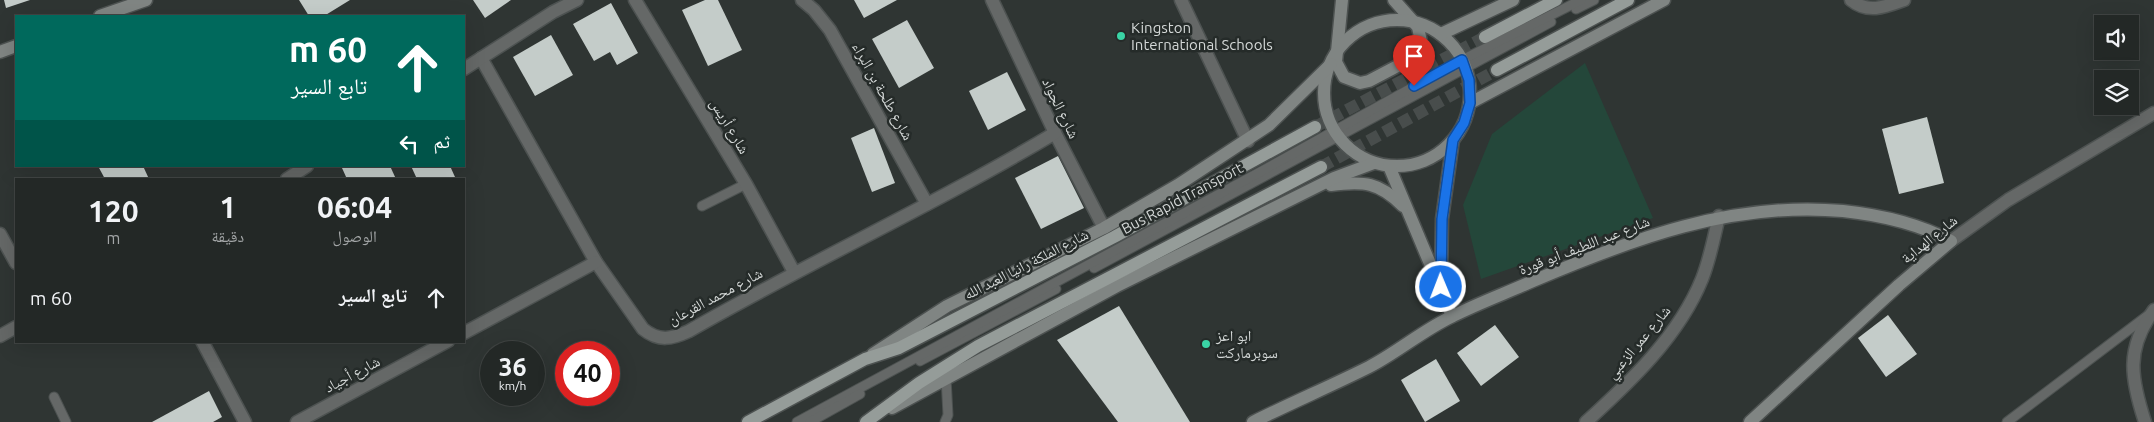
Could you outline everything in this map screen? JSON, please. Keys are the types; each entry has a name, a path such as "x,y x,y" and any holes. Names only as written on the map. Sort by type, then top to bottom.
{"main road":[{"path":"103,15 146,0"},
{"path":"865,359 947,306 1104,228 1248,140 1269,125 1333,59 1352,36 1372,24 1392,20 1413,22 1440,34 1449,42 1464,64 1470,91 1470,103 1464,123 1453,140 1434,156 1423,162 1411,165 1389,166 1374,163 1349,148 1336,134 1326,109 1324,86 1333,59 1342,19 1342,0"},
{"path":"1333,59 1344,77 1360,83 1369,81 1414,56 1420,42 1418,27 1394,0"},
{"path":"1440,34 1513,0"},
{"path":"1485,36 1556,0"},
{"path":"1497,70 1628,0"},
{"path":"1470,103 1664,0"},
{"path":"0,52 15,46"},
{"name":"شارع الملكة رانيا العبد الله","path":"748,422 865,359 899,348 1114,237 1315,127"},
{"path":"1441,287 1442,219 1453,140"},
{"path":"866,422 1117,286 1318,187 1374,163"},
{"path":"1389,166 1452,316"},
{"path":"866,422 919,384 978,346 1321,167"},
{"path":"1318,187 1346,183 1375,186 1385,189 1407,210"},
{"name":"شارع عبد اللطيف أبو قورة","path":"1253,422 1371,366 1414,337 1452,316 1582,260 1657,234 1719,216 1798,208 1860,213 1910,223 1951,241"},
{"name":"شارع الهداية","path":"1750,422 1899,285 1951,241"}],"street":[{"path":"465,68 553,12 578,0"},
{"name":"شارع أريس","path":"635,0 746,184 794,272"},
{"name":"شارع طلحة بن البراء","path":"802,0 814,10 830,30 927,204"},
{"name":"شارع الجواد","path":"992,0 1055,133 1104,228"},
{"path":"1182,0 1248,140"},
{"path":"1851,0 1859,6 1870,9 1883,8 1904,0"},
{"name":"شارع محمد القرعان","path":"481,58 596,262 643,329 654,336 664,339 677,337 794,272 858,242 1055,133"},
{"name":"شارع الهداية","path":"1951,241 2008,200 2154,113"},
{"path":"289,178 306,167"},
{"name":"شارع عمر الزعبي","path":"1586,422 1651,356 1680,319 1701,280 1719,216"},
{"path":"0,234 15,261"},
{"path":"465,332 596,262"},
{"path":"2145,422 2134,383 2133,353 2139,334 2153,311"},
{"path":"0,336 15,327"},
{"path":"203,343 245,422"},
{"name":"شارع أجياد","path":"297,422 444,343"}],"lane":[{"name":"Bus Rapid Transport","path":"810,422 1581,0"},
{"name":"Bus Rapid Transport","path":"1464,64 1594,0"},
{"name":"Bus Rapid Transport","path":"797,422 1336,134"},
{"path":"702,206 746,184"},
{"path":"2007,422 2153,311"},
{"path":"945,422 948,415 946,378"},
{"path":"54,397 66,422"}],"green space":[{"path":"1585,63 1653,218 1481,279 1463,205 1492,134"}],"building":[{"path":"4,0 30,0 6,8"},
{"path":"299,0 350,0 326,15 308,15"},
{"path":"473,0 511,0 485,18"},
{"path":"705,0 718,0 742,50 708,66 682,10"},
{"path":"854,0 897,0 864,18"},
{"path":"611,3 638,53 617,65 610,52 594,61 573,24"},
{"path":"907,20 934,68 899,88 872,39"},
{"path":"551,35 573,75 535,96 513,57"},
{"path":"1007,72 1026,110 988,130 969,91"},
{"path":"1927,117 1944,183 1899,194 1882,129"},
{"path":"874,128 895,183 872,192 851,138"},
{"path":"1058,156 1084,208 1041,229 1015,178"},
{"path":"99,167 143,167 149,178 104,178"},
{"path":"390,167 396,178 347,178 342,168"},
{"path":"411,167 450,167 455,177 453,178 417,178"},
{"path":"1119,306 1190,422 1118,422 1057,340"},
{"path":"1888,315 1917,354 1886,377 1858,338"},
{"path":"1495,325 1519,357 1481,386 1457,353"},
{"path":"1436,359 1460,401 1425,422 1401,380"},
{"path":"209,391 222,417 213,422 152,422"}],"tunnel":[{"path":"1315,127 1485,37"},
{"path":"1321,167 1497,70"}],"place":[{"name":"Kingston International Schools","path":"1121,36"},
{"name":"ابو اعز سوبرماركت","path":"1206,344"}],"route":[{"path":"1414,86 1462,60 1469,80 1470,103 1464,123 1453,140 1446,185 1441,236 1441,287"}]}
